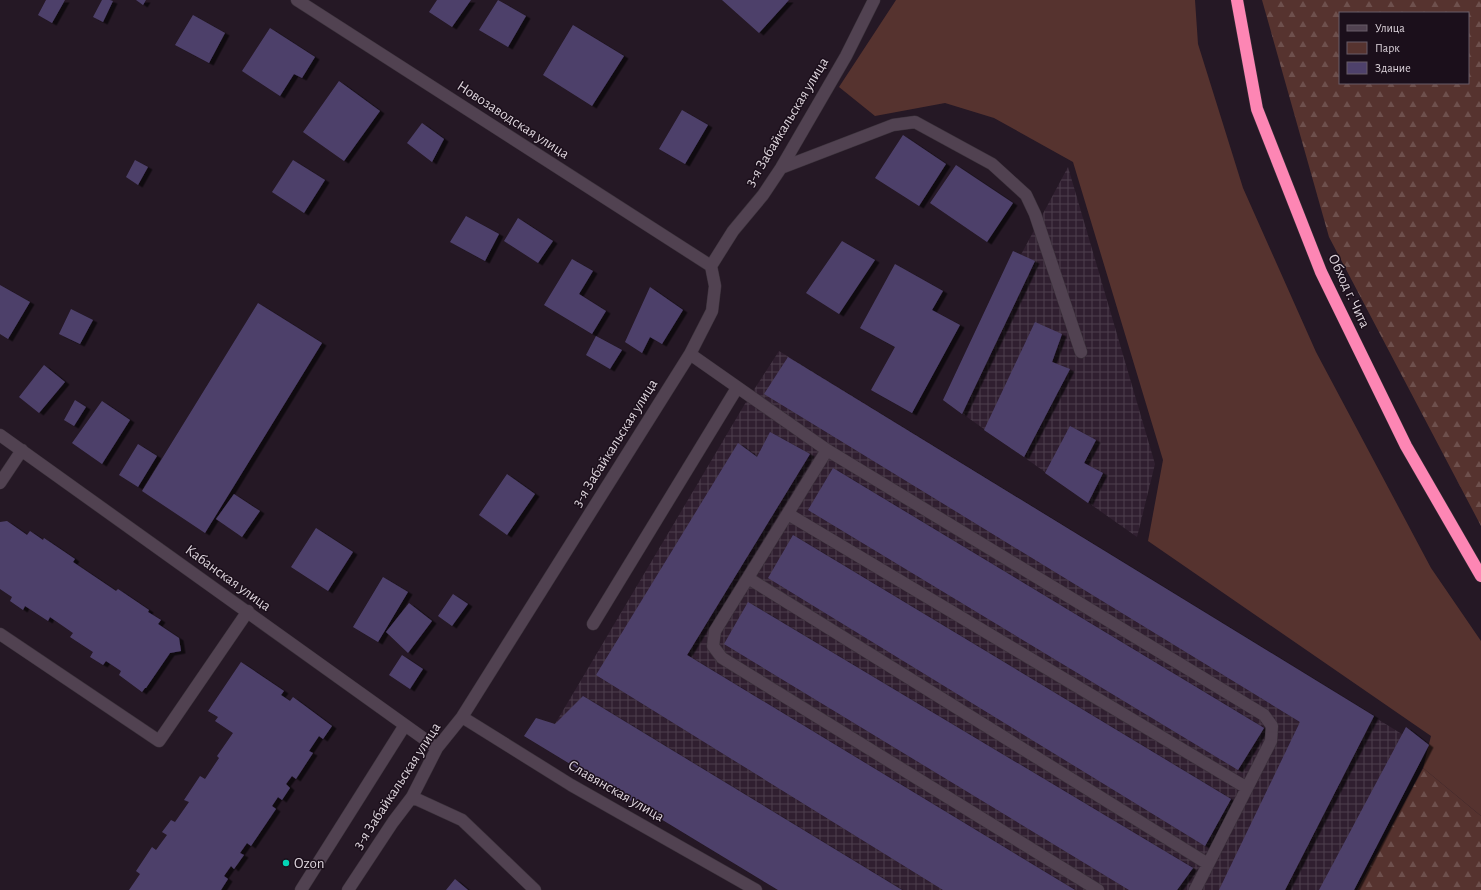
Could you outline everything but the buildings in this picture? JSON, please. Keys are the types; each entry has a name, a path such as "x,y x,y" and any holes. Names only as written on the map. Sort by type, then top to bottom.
{"highway":[{"name":"Обход г. Чита","path":"1237,0 1257,109 1321,272 1406,446 1481,576"}],"street":[{"name":"Новозаводская улица","path":"297,0 711,266"},
{"name":"3-я Забайкальская улица","path":"348,890 393,822 412,797 437,748 462,717 690,354 712,310 715,286 711,266 733,231 763,195 781,168 846,56 874,0"},
{"path":"781,168 893,125 915,122 992,164 1026,195 1035,214 1081,352"},
{"path":"690,354 827,450 1264,715 1272,726 1271,741 1195,890"},
{"path":"593,624 737,388"},
{"name":"Кабанская улица","path":"0,435 248,611 437,748"},
{"path":"0,483 22,450"},
{"path":"827,450 715,631 713,646 722,658 1098,890"},
{"path":"788,514 1247,788"},
{"path":"748,578 1208,864"},
{"path":"0,634 160,741 248,611"},
{"name":"Славянская улица","path":"462,717 571,785 756,890"},
{"path":"301,890 405,725"},
{"path":"412,797 462,820 535,890"}],"shaded area":[{"path":"1068,167 1155,464 1137,537 943,400"},
{"path":"779,351 1410,739 1334,890 807,890 555,724 746,402"}],"green space":[{"path":"896,0 1195,0 1198,44 1243,188 1316,352 1431,568 1481,641 1481,816 1423,768 1431,736 1148,541 1163,460 1073,162 994,118 945,103 875,116 839,87"},
{"path":"1262,0 1481,0 1481,526 1329,237"},
{"path":"1423,768 1481,816 1481,890 1357,890"}],"place":[{"name":"Ozon","path":"286,863"}]}
